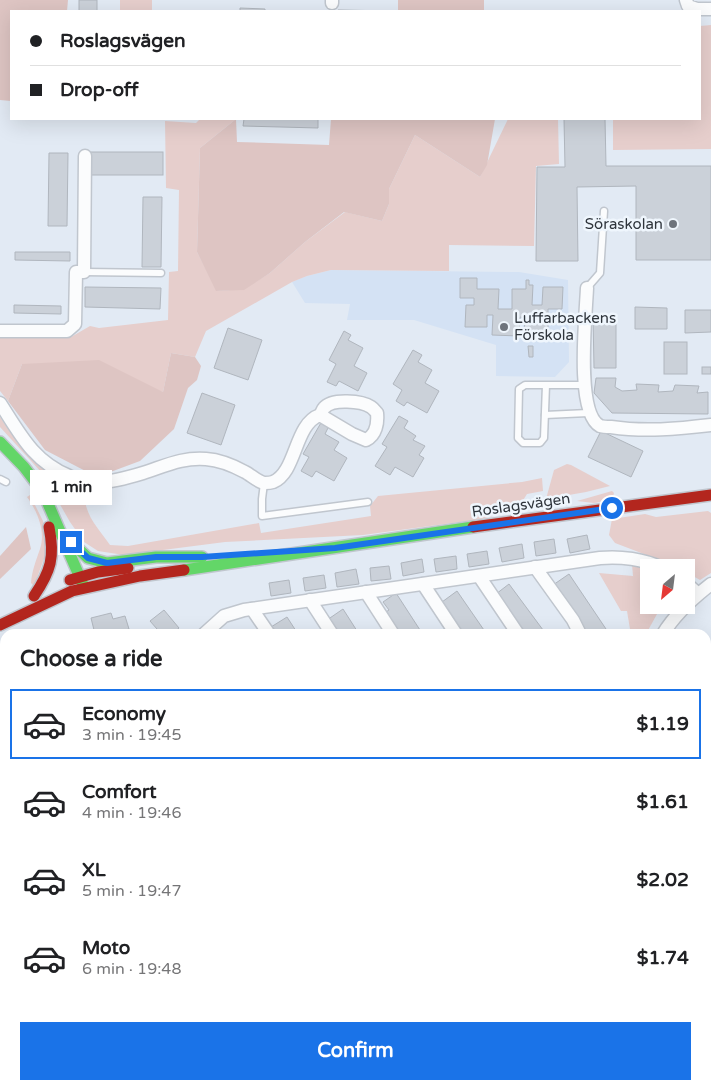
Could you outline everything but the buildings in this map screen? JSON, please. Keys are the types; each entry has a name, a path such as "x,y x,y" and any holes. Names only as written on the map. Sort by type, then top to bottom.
{"main road":[{"path":"0,442 24,467 43,492 62,533 76,584"},
{"path":"34,596 44,582 52,565 53,547 43,492"},
{"name":"Roslagsvägen","path":"0,616 34,596 76,584 520,520 711,495"},
{"path":"49,526 76,584"},
{"path":"62,533 88,558 107,563 156,557 202,557"},
{"name":"Roslagsvägen","path":"0,625 98,572 202,557 335,548"}],"street":[{"path":"686,0 688,6 711,9"},
{"path":"0,332 60,332 72,329 76,318 76,272 84,272 85,156"},
{"path":"587,288 584,385 588,413 599,426 625,429 678,429 711,424"},
{"path":"0,403 25,442 39,458 57,471 78,480 99,482 144,472 172,462 201,458 226,463 264,484 273,482 280,477 287,467 310,422 320,415"},
{"path":"210,629 224,616 252,609 612,557 640,561"},
{"path":"535,567 578,629"},
{"path":"479,576 515,629"},
{"path":"423,584 453,629"},
{"path":"666,629 671,620 711,584"},
{"path":"695,591 698,594"},
{"path":"366,592 390,629"},
{"path":"310,600 329,629"},
{"path":"252,609 265,629"}],"lane":[{"path":"587,288 600,273 604,211"},
{"path":"84,272 160,273"},
{"path":"546,385 544,438 540,443 523,443 518,438 519,389 525,385 546,385 584,385"},
{"path":"545,415 588,413"},
{"path":"264,484 262,516 368,502"}],"shaded area":[{"path":"0,0 68,0 67,10 10,10 10,101 0,100"},
{"path":"120,0 152,0 152,10 120,10"},
{"path":"398,0 484,0 484,10 398,10"},
{"path":"711,25 711,149 613,150 613,120 701,120 701,26"},
{"path":"199,120 235,120 200,148 197,252 217,291 244,289 270,273 305,242 345,212 382,221 389,204 389,189 415,135 480,177 508,120 558,120 559,164 536,166 534,246 449,245 449,271 331,270 307,276 292,282 206,331 195,357 171,353 163,392 22,364 8,401 0,391 0,336 71,337 90,326 99,328 168,320 169,272 178,271 179,190 166,188 165,121 196,123"},
{"path":"235,120 237,142 329,145 331,120 495,120 487,165 480,177 415,135 389,189 389,204 382,221 344,212 305,242 270,273 244,290 216,291 197,252 200,148"},
{"name":"Luffarbackens Förskola","path":"331,270 519,272 568,280 569,362 555,377 496,376 496,345 414,320 347,320 350,304 305,303 292,282"},
{"path":"171,353 195,357 201,366 197,380 188,388 174,429 140,461 97,477 45,450 8,401 22,364 99,360 163,392"},
{"path":"0,417 23,448 44,468 60,478 85,487 88,512 110,545 128,546 259,523 261,533 371,516 370,506 378,496 522,482 542,478 543,491 527,494 522,502 518,503 517,509 482,519 363,535 225,542 124,555 98,551 84,542 70,522 42,473 0,427"},
{"path":"567,464 610,486 546,499 554,470"},
{"path":"612,491 614,493 612,500 594,503 577,501"},
{"path":"30,495 43,521 49,545 34,586 31,583 34,566 42,542 42,535 40,522 27,497"},
{"path":"708,511 711,513 711,573 700,580 695,577 695,559 657,559 615,543 609,535 612,519 645,514 656,517"},
{"path":"26,527 31,549 0,579 0,556"},
{"path":"632,564 640,566 640,614 657,614 649,629 630,629 627,611 621,611 599,573 633,576"}],"traffic: fast":[{"path":"0,442 24,467 43,492 84,587"},
{"path":"184,570 473,527"},
{"path":"66,537 88,558 107,563 156,557 202,557"}],"traffic: jam":[{"path":"473,527 711,495"},
{"path":"34,596 48,571 50,563 52,547 49,527"},
{"path":"70,580 98,572 128,568"},
{"path":"0,625 72,591 140,576 184,570"}],"place":[{"name":"Söraskolan","path":"673,224"},
{"name":"Luffarbackens Förskola","path":"504,327"}],"route":[{"path":"71,542 88,558 107,563 156,557 202,557 335,548 612,508"}]}
